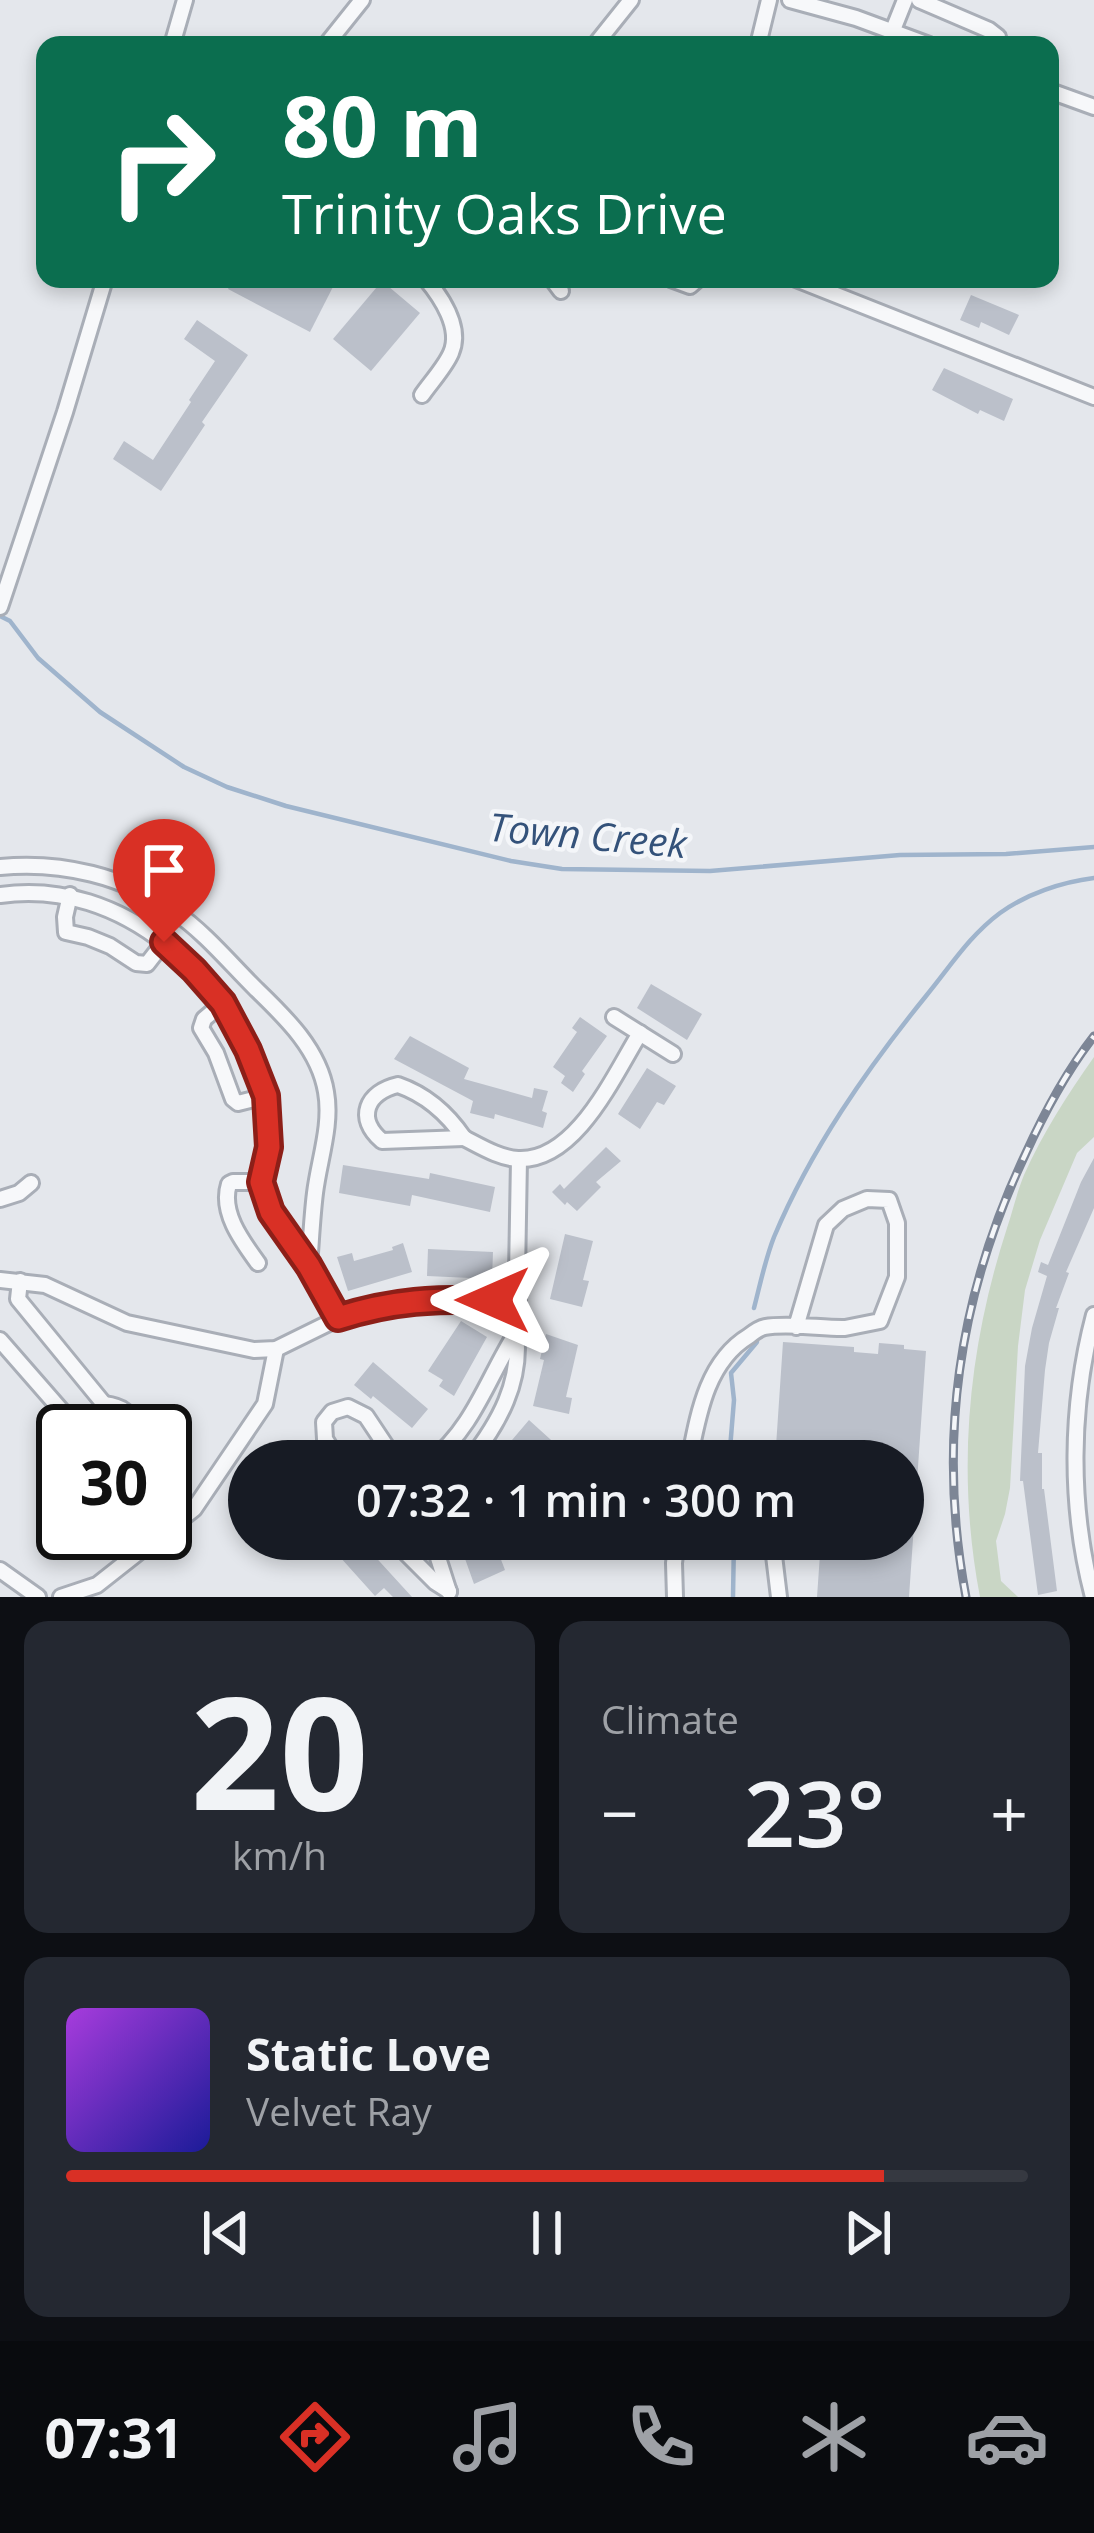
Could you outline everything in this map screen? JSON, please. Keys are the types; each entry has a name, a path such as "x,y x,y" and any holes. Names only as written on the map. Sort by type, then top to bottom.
{"street":[{"path":"175,36 185,0"},
{"path":"333,36 362,0"},
{"path":"602,36 631,0"},
{"path":"760,36 769,0"},
{"path":"790,0 832,5 907,36"},
{"path":"893,30 905,0"},
{"path":"919,0 938,3 997,36"},
{"path":"1059,94 1094,106"},
{"path":"0,608 102,288"},
{"path":"422,395 454,349 452,326 434,288"},
{"path":"819,288 1094,397"},
{"path":"837,295 839,288"},
{"path":"0,868 79,870 162,904 195,929 290,1023 318,1066 327,1096 309,1266"},
{"path":"0,895 26,891 70,896 112,910 164,942 223,1003 266,1096 269,1147 261,1182 271,1212 338,1318"},
{"path":"70,896 64,917 66,932 110,946 140,964 147,964 164,942"},
{"path":"223,1003 204,1019 201,1028 233,1099 238,1103 266,1096"},
{"path":"614,1017 673,1054"},
{"path":"464,1138 450,1117 418,1092 398,1085 374,1096 368,1108 366,1122 382,1141 464,1138 519,1159 559,1147 576,1133 640,1034"},
{"path":"484,1440 513,1387 519,1355 519,1159"},
{"path":"258,1263 230,1217 225,1197 233,1182 261,1182"},
{"path":"0,1198 19,1193 31,1183"},
{"path":"693,1440 701,1402 735,1344 762,1327 796,1328 845,1328 880,1322 897,1277 896,1222 890,1200 867,1199 843,1209 826,1225 796,1328"},
{"path":"0,1280 45,1285 127,1323 254,1350 277,1349 338,1318 408,1300 518,1301"},
{"path":"20,1281 18,1299 104,1404"},
{"path":"1093,1597 1083,1561 1076,1469 1078,1392 1094,1316"},
{"path":"453,1440 475,1412 516,1333"},
{"path":"0,1340 55,1404"},
{"path":"192,1511 265,1404 277,1349"},
{"path":"326,1440 324,1423 332,1412 348,1407 366,1416 382,1440"},
{"path":"62,1597 97,1586 129,1560"},
{"path":"413,1560 450,1594"},
{"path":"439,1560 450,1594"},
{"path":"675,1597 676,1560"},
{"path":"775,1560 779,1597"},
{"path":"0,1570 38,1597"}],"green space":[{"path":"1094,1057 1094,1137 1077,1153 1040,1240 1025,1290 1010,1488 996,1541 1001,1581 1018,1597 980,1597 968,1457 983,1319 1024,1175"}],"building":[{"path":"228,288 332,288 310,332"},
{"path":"376,288 390,288 420,313 371,371 333,339"},
{"path":"971,295 1019,315 1009,335 981,322 979,328 960,320"},
{"path":"197,320 248,355 161,491 113,459 124,441 153,460 191,402 215,361 184,339"},
{"path":"944,368 1013,399 1004,421 980,410 978,414 932,390"},
{"path":"651,984 702,1014 687,1040 637,1008"},
{"path":"580,1017 607,1036 573,1092 561,1083 565,1076 553,1067 577,1032 572,1028"},
{"path":"410,1036 469,1068 464,1079 532,1098 534,1088 548,1091 543,1128 495,1114 494,1119 470,1113 473,1101 394,1059"},
{"path":"647,1068 676,1086 664,1105 657,1102 640,1129 618,1114"},
{"path":"606,1147 621,1161 596,1182 601,1187 577,1211 565,1205 552,1192 560,1184 564,1189"},
{"path":"1094,1158 1094,1208 1066,1272 1045,1370 1038,1453 1042,1453 1042,1489 1057,1591 1038,1595 1020,1481 1025,1366 1047,1276 1038,1272 1041,1262 1048,1265"},
{"path":"343,1165 429,1179 430,1173 495,1187 490,1212 412,1195 410,1206 339,1193"},
{"path":"565,1234 593,1241 582,1307 550,1299"},
{"path":"403,1243 412,1272 348,1291 337,1257 352,1253 354,1261"},
{"path":"428,1249 493,1252 492,1279 427,1276"},
{"path":"461,1321 487,1337 454,1396 439,1386 443,1380 428,1371"},
{"path":"546,1334 578,1345 566,1397 572,1398 569,1414 533,1406"},
{"path":"783,1342 854,1347 854,1352 878,1354 879,1343 926,1351 920,1440 776,1440"},
{"path":"373,1362 428,1409 412,1428 354,1385"},
{"path":"529,1420 551,1440 512,1440"},
{"path":"343,1560 378,1560 412,1597 393,1597 384,1588 375,1596"},
{"path":"465,1560 501,1560 505,1570 474,1584"},
{"path":"820,1560 912,1560 909,1597 817,1597"}],"waterway":[{"name":"Town Creek","path":"0,616 10,621 38,658 100,712 184,767 286,806 511,861 562,869 710,871 900,855 1094,847"},
{"path":"754,1308 774,1237 823,1142 882,1052 952,963 1010,906 1045,890 1094,878"},
{"path":"731,1440 731,1373 757,1342"},
{"path":"733,1597 734,1560"}],"railway":[{"path":"966,1597 957,1539 954,1426 969,1316 983,1262 1025,1155 1056,1093 1094,1036"}],"route":[{"path":"164,942 223,1003 248,1050 266,1096 269,1147 261,1182 271,1212 338,1318 408,1300 493,1300"}]}
